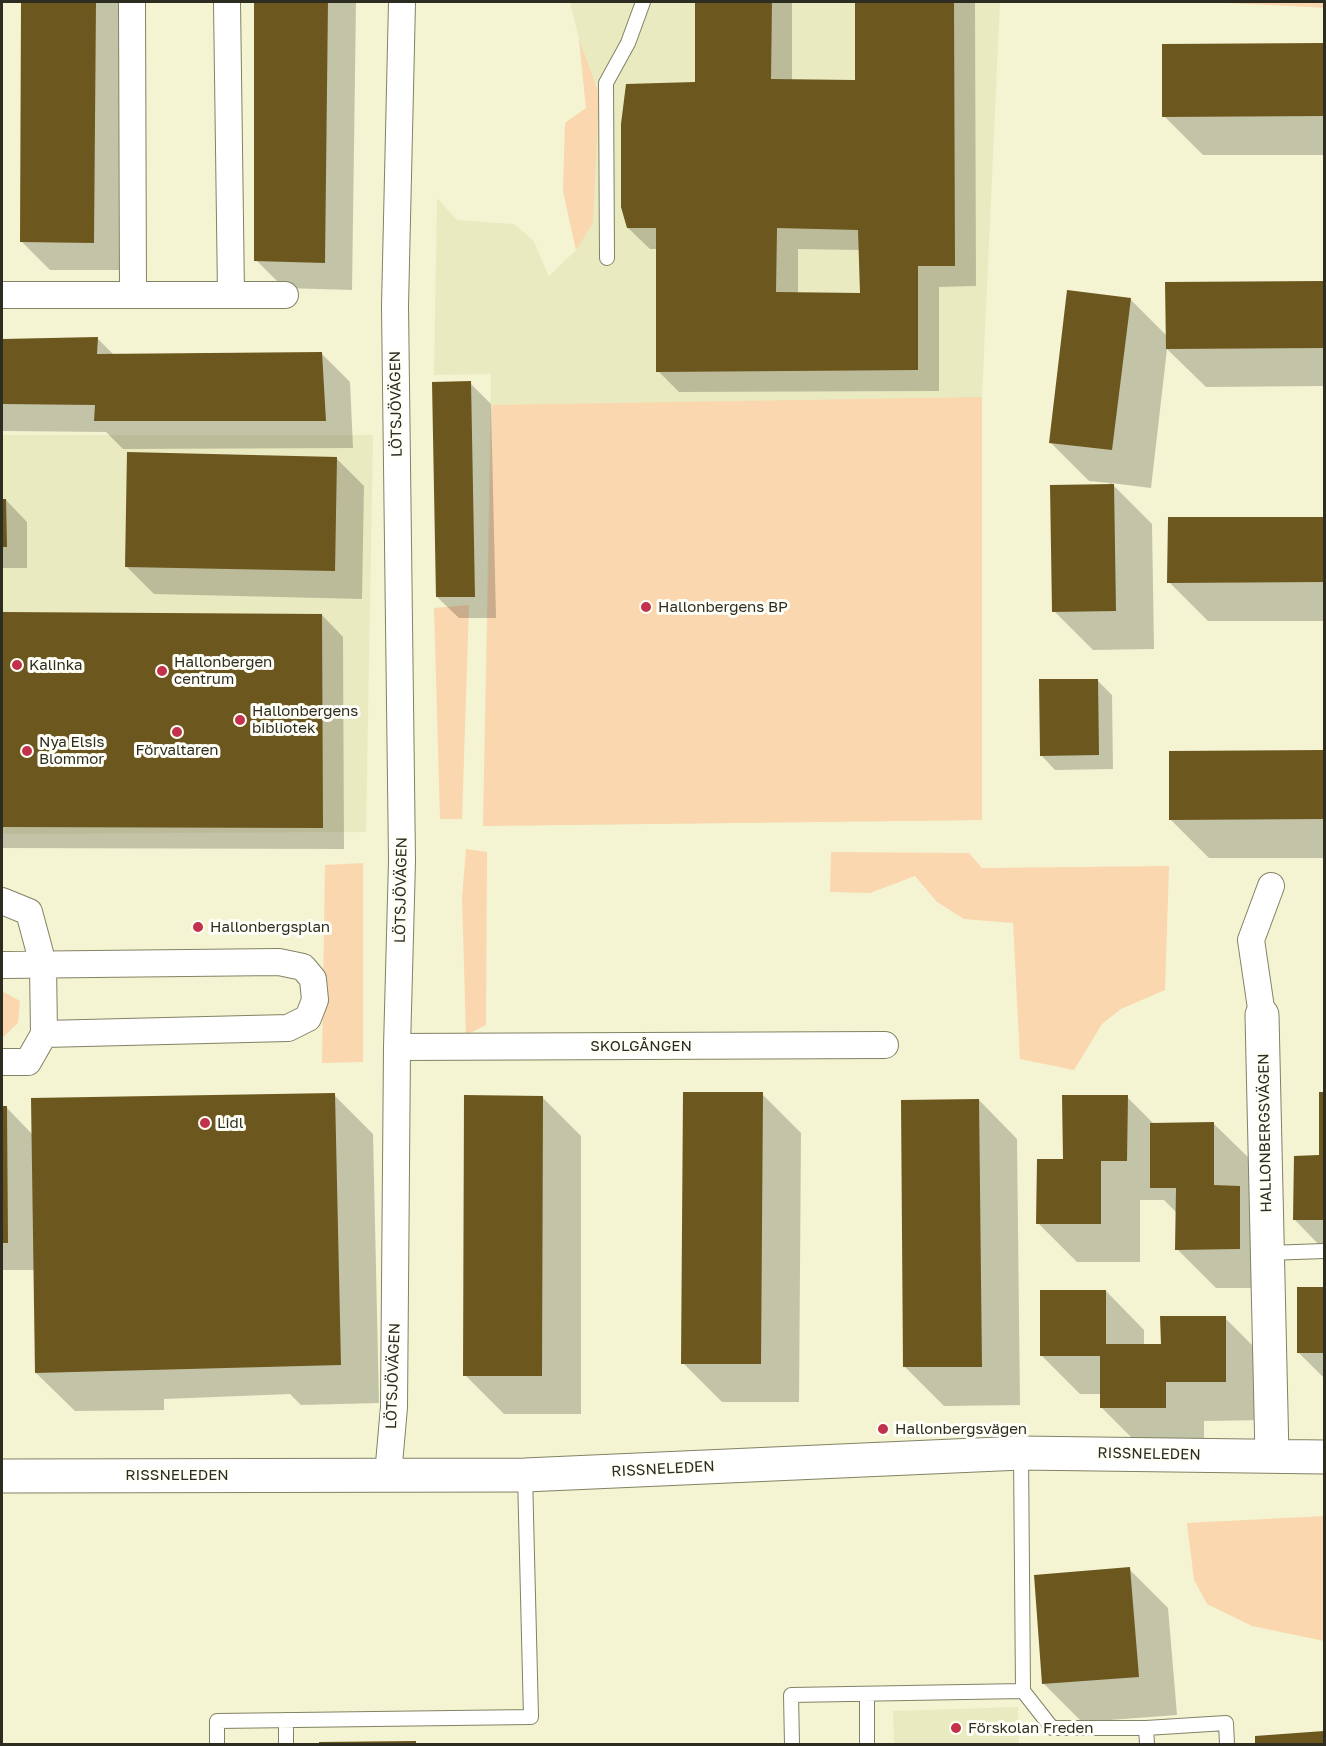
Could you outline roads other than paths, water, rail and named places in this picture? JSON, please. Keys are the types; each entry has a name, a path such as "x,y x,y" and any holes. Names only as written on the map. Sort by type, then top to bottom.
{"street":[{"path":"132,2 133,295"},
{"path":"226,2 231,294"},
{"name":"LÖTSJÖVÄGEN","path":"388,1475 394,1407 397,1047 402,861 395,306 402,2"},
{"path":"2,295 285,295"},
{"name":"HALLONBERGSVÄGEN","path":"1271,886 1251,940 1262,1016 1272,1456"},
{"path":"2,900 29,912 43,964 44,1034 28,1062 2,1062"},
{"path":"2,965 279,962 303,967 313,979 315,1000 308,1018 288,1028 44,1034"},
{"name":"SKOLGÅNGEN","path":"397,1047 885,1045"},
{"name":"RISSNELEDEN","path":"2,1476 525,1475 1021,1453 1324,1457"}],"lane":[{"path":"607,258 606,83 628,44 643,2"},
{"path":"1268,1252 1324,1251"},
{"path":"1021,1453 1023,1691 1053,1728 1146,1728 1226,1723 1227,1744"},
{"path":"217,1744 217,1721 531,1717 525,1475"},
{"path":"792,1744 791,1695 1023,1691"},
{"path":"867,1694 867,1744"},
{"path":"286,1720 286,1744"},
{"path":"1146,1728 1147,1744"}],"place":[{"name":"Hallonbergens BP","path":"646,607"},
{"name":"Kalinka","path":"17,665"},
{"name":"Hallonbergen centrum","path":"162,671"},
{"name":"Hallonbergens bibliotek","path":"240,720"},
{"name":"Förvaltaren","path":"177,732"},
{"name":"Nya Elsis Blommor","path":"27,751"},
{"name":"Hallonbergsplan","path":"198,927"},
{"name":"Lidl","path":"205,1123"},
{"name":"Hallonbergsvägen","path":"883,1429"},
{"name":"Förskolan Freden","path":"956,1728"}]}
